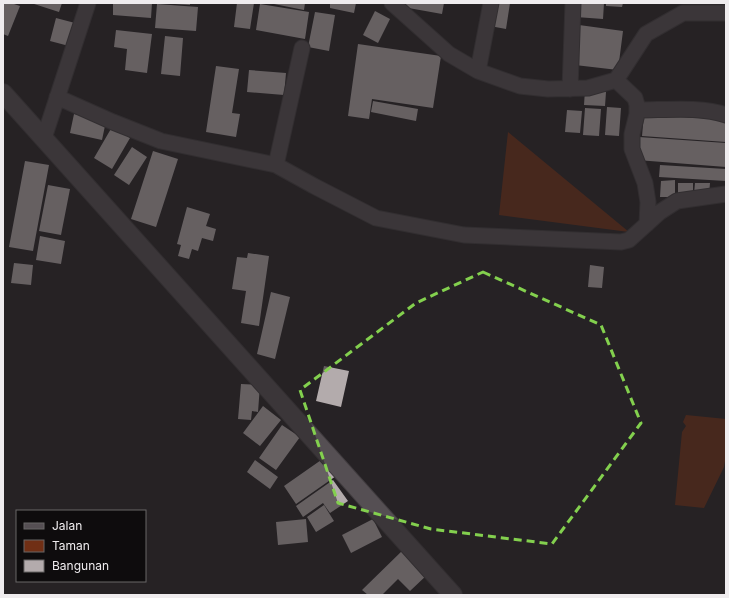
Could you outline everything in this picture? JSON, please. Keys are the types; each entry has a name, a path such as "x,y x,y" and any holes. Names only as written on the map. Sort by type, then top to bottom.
{"street":[{"path":"44,138 88,3"},
{"path":"392,3 449,54 478,71 520,86 548,89 588,88 616,80 646,34 683,13 726,12"},
{"path":"478,71 491,3"},
{"path":"570,89 573,3"},
{"path":"276,165 302,48"},
{"path":"616,80 635,98 638,110 632,134 632,149 645,183 648,202 646,224"},
{"path":"3,93 453,595"},
{"path":"57,97 113,122 161,141 276,165 376,218 464,235 620,242 629,240 660,212 677,201 726,194"},
{"path":"638,110 710,111 726,115"}],"highlighted area":[{"path":"483,272 601,325 641,423 552,544 431,529 338,503 300,390 416,303"}],"green space":[{"path":"508,132 629,232 499,215"},
{"path":"686,415 726,419 726,455 724,467 704,508 675,505 682,432 686,426 683,422"}],"building":[{"path":"3,3 11,3 20,6 8,36 3,34"},
{"path":"31,3 62,3 59,12"},
{"path":"113,3 152,3 151,18 113,15"},
{"path":"190,3 190,5 175,4"},
{"path":"237,3 254,3 250,29 234,27"},
{"path":"269,3 305,3 304,10"},
{"path":"330,3 356,3 354,13 330,8"},
{"path":"404,3 444,3 442,14 403,7"},
{"path":"493,3 510,3 506,29 490,26"},
{"path":"577,3 604,3 603,19 576,17"},
{"path":"606,3 623,3 622,7 606,6"},
{"path":"157,4 198,7 196,31 155,28"},
{"path":"260,4 309,12 305,39 256,30"},
{"path":"375,11 390,19 378,43 363,35"},
{"path":"315,12 335,15 329,51 308,47"},
{"path":"56,18 75,23 69,46 50,41"},
{"path":"579,25 623,31 618,70 575,65"},
{"path":"116,30 152,34 147,73 125,70 127,49 114,47"},
{"path":"165,36 183,38 180,76 161,74"},
{"path":"358,44 441,56 433,108 372,99 369,119 348,116"},
{"path":"216,66 239,69 232,113 240,114 236,137 206,132"},
{"path":"249,70 286,73 284,95 247,92"},
{"path":"585,90 606,92 605,106 584,105"},
{"path":"373,101 418,109 416,121 371,112"},
{"path":"607,107 621,108 619,136 605,135"},
{"path":"585,108 601,109 599,136 583,135"},
{"path":"567,110 582,111 580,133 565,132"},
{"path":"74,114 106,121 102,140 70,133"},
{"path":"644,114 726,120 726,142 642,136"},
{"path":"112,127 130,138 112,169 94,158"},
{"path":"639,137 726,143 726,167 637,160"},
{"path":"132,147 147,157 129,185 114,175"},
{"path":"153,151 178,159 156,227 131,219"},
{"path":"25,161 49,165 33,251 9,247"},
{"path":"660,165 726,169 726,181 659,177"},
{"path":"675,180 675,197 660,197 661,181"},
{"path":"678,183 693,183 693,196 678,196"},
{"path":"695,183 710,183 709,195 694,194"},
{"path":"48,185 70,189 61,235 39,231"},
{"path":"187,207 210,214 206,226 216,229 213,241 202,238 198,251 192,249 189,259 178,256 181,245 177,244"},
{"path":"40,236 65,241 61,264 36,260"},
{"path":"248,253 269,256 259,326 241,323 246,291 232,289 237,257 247,258"},
{"path":"14,263 33,265 31,285 11,283"},
{"path":"590,265 604,267 602,288 588,287"},
{"path":"271,292 290,297 275,359 257,354"},
{"path":"324,366 349,371 341,407 316,401"},
{"path":"241,384 260,385 258,412 252,411 251,420 238,419"},
{"path":"263,406 281,420 260,446 243,433"},
{"path":"282,425 300,437 276,470 259,458"},
{"path":"324,458 336,476 296,504 284,486"},
{"path":"255,460 278,477 270,489 247,472"},
{"path":"333,480 348,501 330,513 323,503 303,517 296,506"},
{"path":"324,505 334,521 316,532 307,517"},
{"path":"306,519 308,542 278,545 276,522"},
{"path":"373,519 382,537 351,553 342,535"},
{"path":"404,549 428,574 410,591 398,579 382,595 368,595 362,590"}]}
